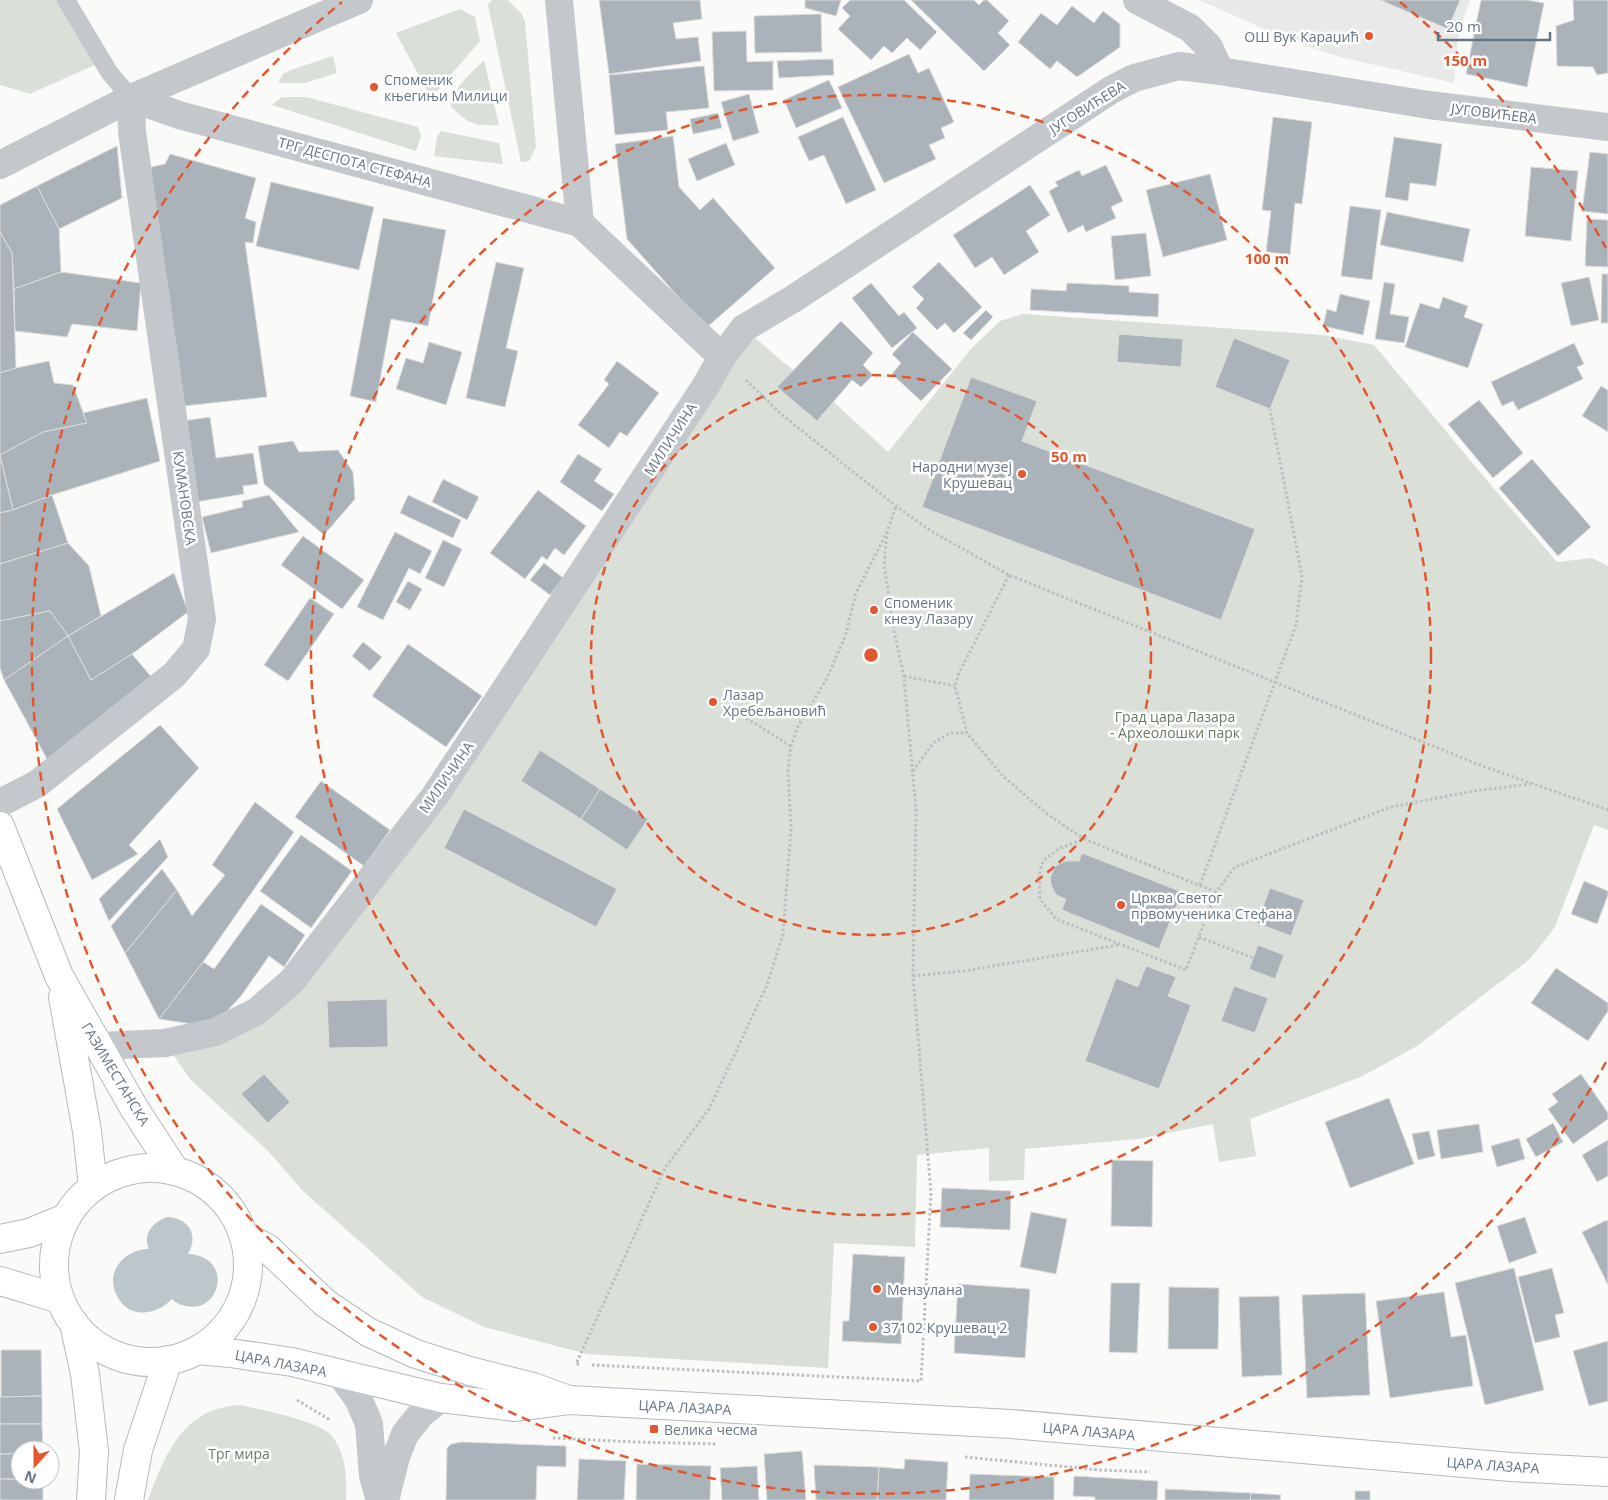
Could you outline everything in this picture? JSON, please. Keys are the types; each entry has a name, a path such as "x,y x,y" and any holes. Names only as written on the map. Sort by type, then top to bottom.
{"main road":[{"name":"ГАЗИМЕСТАНСКА","path":"0,826 59,976 134,1108 176,1170"},
{"name":"ГАЗИМЕСТАНСКА","path":"59,976 87,1131 93,1187"},
{"path":"147,1168 176,1170 206,1184 230,1207 244,1236 249,1269 242,1301 224,1330 198,1350 168,1360 142,1362 116,1356 92,1343 74,1323 60,1299 55,1278 54,1257 58,1237 66,1218 78,1201 93,1187 118,1173 147,1168"},
{"path":"0,1239 29,1233 66,1218"},
{"name":"ЦАРА ЛАЗАРА","path":"244,1236 267,1248 325,1303 368,1332 416,1354 470,1371 534,1387 569,1400"},
{"path":"0,1280 60,1299"},
{"path":"74,1323 85,1374 94,1451 91,1500"},
{"name":"ЦАРА ЛАЗАРА","path":"198,1350 292,1362 441,1398 514,1407 569,1400 1011,1424 1511,1467 1608,1472"},
{"path":"129,1500 138,1450 168,1360"}],"street":[{"path":"0,165 131,98 359,0"},
{"path":"559,0 580,223"},
{"path":"1137,0 1190,28 1209,48 1220,71"},
{"name":"ЈУГОВИЋЕВА","path":"705,387 722,356 744,328 793,299 1111,90 1134,78 1178,66 1220,71 1429,106 1608,127"},
{"name":"ТРГ ДЕСПОТА СТЕФАНА","path":"131,98 179,115 580,223 722,356"},
{"name":"КУМАНОВСКА","path":"0,803 37,784 174,675 196,648 202,620 132,132 131,98"},
{"name":"МИЛИЧИНА","path":"98,1046 165,1043 215,1032 256,1012 292,981 434,797 705,387"},
{"path":"341,1375 359,1400 369,1424 373,1476 380,1500"},
{"path":"385,1500 396,1457 405,1434 421,1414 441,1398"}],"lane":[{"path":"66,0 109,72 131,98"}],"path":[{"path":"722,356 781,414 896,506 931,531 1009,575 1485,768 1608,810"},
{"path":"1200,885 1296,625 1302,576 1270,409"},
{"path":"887,532 884,564 894,631 904,676 916,810 914,976 931,1193 921,1381 576,1364 664,1168 708,1108 767,985 783,934 791,829 788,769 791,746 798,726 826,680 845,637 856,593 887,532 896,506"},
{"path":"1009,575 959,673 955,686 967,733 1003,776 1047,814 1084,840 1216,892"},
{"path":"904,676 955,686"},
{"path":"725,705 791,746"},
{"path":"912,772 933,743 950,734 967,733"},
{"path":"1084,840 1060,848 1043,861 1039,875 1040,899 1056,919 1186,970 1216,892 1235,867 1391,807 1472,791 1533,784"},
{"path":"1199,937 1253,958"},
{"path":"914,976 964,971 1120,944"},
{"path":"547,1438 567,1439"}],"shaded area":[{"name":"ОШ Вук Караџић","path":"1199,0 1470,0 1459,31 1454,83 1340,57 1293,42"},
{"path":"167,1217 181,1221 190,1229 192,1240 188,1254 203,1257 212,1264 217,1273 217,1284 214,1294 208,1302 198,1306 182,1305 172,1299 159,1309 136,1312 122,1304 117,1296 113,1279 115,1271 119,1264 132,1253 149,1249 147,1238 150,1229 157,1222"}],"green space":[{"path":"0,0 66,0 101,62 30,94 0,85"},
{"path":"492,0 508,0 521,13 525,21 536,147 529,161 521,162 488,5"},
{"path":"460,9 475,17 480,41 431,98 396,33"},
{"path":"333,56 337,73 305,83 278,83 283,74 291,70"},
{"path":"484,60 499,125 472,123 451,107 454,94 458,88"},
{"path":"282,97 306,97 418,127 421,136 416,151 272,105"},
{"path":"441,131 499,143 503,164 434,156 437,137"},
{"name":"Град цара Лазара - Археолошки парк","path":"1023,314 1323,335 1374,345 1557,562 1592,558 1608,566 1608,830 1594,825 1555,927 1530,959 1417,1046 1363,1076 1250,1119 1256,1156 1219,1162 1213,1124 1138,1139 1025,1149 1024,1180 989,1181 989,1148 917,1155 915,1247 834,1243 828,1368 587,1354 484,1327 422,1297 303,1191 268,1151 190,1079 165,1043 292,981 744,328 783,362 826,395 888,452 971,349 1000,321"},
{"name":"Трг мира","path":"240,1405 302,1420 331,1435 343,1457 346,1500 148,1500 162,1466 179,1436 204,1414 220,1408"}],"building":[{"path":"599,0 700,0 702,19 673,23 676,39 698,37 701,61 609,74"},
{"path":"805,0 841,0 836,16 805,8"},
{"path":"850,0 904,0 937,32 920,50 907,38 892,53 884,46 871,60 838,29 850,16 842,8"},
{"path":"911,0 974,0 979,5 984,0 987,0 1009,21 998,33 1010,45 984,71"},
{"path":"1380,0 1460,0 1448,29"},
{"path":"1481,0 1527,0 1544,3 1527,87 1466,74"},
{"path":"1573,0 1608,0 1608,73 1597,75 1593,67 1557,66 1556,26 1574,20"},
{"path":"1072,6 1094,23 1103,11 1120,24 1120,47 1077,77 1057,61 1050,69 1018,42 1041,13 1057,25"},
{"path":"821,14 822,52 755,53 754,16"},
{"path":"746,31 747,62 773,61 773,90 714,91 712,32"},
{"path":"909,54 918,73 929,68 954,122 941,128 945,138 929,145 936,159 884,183 838,87"},
{"path":"833,59 834,75 779,78 777,61"},
{"path":"704,66 709,108 666,112 668,130 615,135 609,75"},
{"path":"829,80 842,108 796,128 784,100"},
{"path":"749,94 759,133 733,141 721,102"},
{"path":"718,113 722,128 693,134 690,119"},
{"path":"843,117 876,190 846,204 824,155 809,161 798,137"},
{"path":"1273,117 1312,122 1302,204 1295,203 1290,255 1266,252 1271,211 1262,210"},
{"path":"673,136 679,187 700,210 713,198 775,268 706,328 627,239 615,144"},
{"path":"1394,137 1442,144 1436,186 1410,183 1408,201 1385,197"},
{"path":"726,143 735,165 697,181 688,159"},
{"path":"117,146 122,198 59,229 37,186"},
{"path":"1590,152 1608,154 1608,214 1582,211"},
{"path":"170,154 256,178 245,218 256,222 253,243 245,242 267,397 184,406 147,168 165,164"},
{"path":"1106,165 1123,201 1111,207 1116,218 1086,232 1083,225 1068,233 1049,191 1058,186 1055,182 1079,170 1082,176"},
{"path":"1531,167 1578,171 1571,241 1525,236"},
{"path":"1210,174 1227,240 1163,257 1146,190"},
{"path":"271,182 374,207 359,270 256,246"},
{"path":"1030,185 1050,215 1026,231 1039,252 1004,275 992,257 975,268 953,235"},
{"path":"37,186 59,229 61,272 14,289 12,253 0,232 0,205"},
{"path":"1350,206 1381,210 1372,280 1341,276"},
{"path":"1387,212 1470,229 1463,262 1380,245"},
{"path":"383,218 446,230 428,326 391,319 376,402 350,396"},
{"path":"1587,219 1608,220 1608,267 1585,266"},
{"path":"0,232 12,253 16,368 0,373"},
{"path":"1146,233 1151,276 1115,280 1111,236"},
{"path":"496,262 524,268 506,348 518,351 505,407 466,398"},
{"path":"939,262 982,307 954,333 945,323 937,330 916,308 924,299 912,287"},
{"path":"61,272 141,283 137,331 72,324 67,337 15,331 14,289"},
{"path":"1602,274 1608,274 1608,323 1601,323"},
{"path":"1589,277 1599,320 1571,326 1561,283"},
{"path":"1384,282 1395,284 1390,314 1409,317 1404,343 1375,339"},
{"path":"871,283 899,316 904,312 917,328 892,348 852,298"},
{"path":"1067,283 1129,286 1129,292 1159,294 1158,317 1030,310 1031,289 1066,291"},
{"path":"1340,294 1370,301 1363,335 1323,326 1327,309 1336,312"},
{"path":"1443,297 1468,306 1464,317 1483,324 1468,368 1405,347 1420,303 1439,309"},
{"path":"986,310 993,317 971,340 963,333"},
{"path":"841,321 873,353 863,365 873,375 861,387 852,380 817,421 777,387"},
{"path":"913,332 952,369 921,401 892,374 901,363 892,354"},
{"path":"1119,334 1183,339 1181,367 1117,362"},
{"path":"1234,338 1290,360 1270,409 1215,387"},
{"path":"429,342 462,352 446,405 396,389 406,358 423,363"},
{"path":"1574,343 1584,364 1577,367 1583,379 1518,410 1513,401 1502,406 1491,382"},
{"path":"49,361 54,383 73,385 87,423 43,432 0,455 0,373"},
{"path":"617,361 659,393 627,436 620,432 609,448 578,425 609,384 604,380"},
{"name":"Народни музеј Крушевац","path":"971,377 1037,401 1022,441 1255,529 1221,620 922,507"},
{"path":"1601,386 1608,390 1608,432 1582,416"},
{"path":"147,398 160,461 52,495 13,510 0,455 43,432 87,423 83,413"},
{"path":"1479,400 1523,453 1493,478 1448,424"},
{"path":"210,417 216,458 253,453 258,484 243,486 244,494 195,502 183,421"},
{"path":"293,441 299,452 338,450 353,472 355,499 324,535 264,484 258,446"},
{"path":"578,454 602,469 594,481 614,494 602,511 560,482"},
{"path":"0,456 13,510 0,513"},
{"path":"1532,459 1591,527 1558,556 1499,488"},
{"path":"443,479 479,497 467,520 432,502"},
{"path":"538,490 586,526 564,555 555,548 547,560 542,556 525,579 490,553"},
{"path":"52,495 68,543 0,564 0,513"},
{"path":"269,495 299,532 211,553 202,517 243,507 242,501"},
{"path":"408,495 461,520 453,538 400,513"},
{"path":"395,532 432,551 420,574 409,568 383,620 357,607"},
{"path":"303,536 364,580 342,609 281,565"},
{"path":"443,540 462,549 444,587 425,578"},
{"path":"68,543 89,566 101,616 68,636 50,611 0,621 0,564"},
{"path":"544,563 563,578 550,595 530,580"},
{"path":"174,573 188,612 132,654 91,680 68,636"},
{"path":"408,581 422,589 410,610 396,602"},
{"path":"310,598 334,614 288,681 264,665"},
{"path":"50,611 68,636 4,680 0,668 0,621"},
{"path":"68,636 91,680 132,654 154,680 47,759 4,680"},
{"path":"363,642 382,657 370,671 352,656"},
{"path":"408,644 482,696 446,747 372,696"},
{"path":"160,725 199,768 129,845 138,854 92,880 57,809"},
{"path":"540,750 600,789 581,819 521,781"},
{"path":"321,781 390,830 364,866 295,817"},
{"path":"600,789 648,819 627,850 581,819"},
{"path":"255,802 294,832 203,962 159,1019 125,953 177,890 192,916 225,875 212,865"},
{"path":"464,809 617,889 596,927 444,848"},
{"path":"301,835 352,871 311,928 260,891"},
{"path":"160,839 168,857 109,921 99,899"},
{"name":"Црква Светог првомученика Стефана","path":"1082,853 1182,892 1159,949 1062,910 1066,899 1056,895 1050,878 1055,866 1066,861 1079,861"},
{"path":"162,869 177,890 125,953 111,926"},
{"path":"1584,881 1608,891 1597,924 1571,914"},
{"path":"1270,888 1304,900 1291,936 1257,923"},
{"path":"261,904 305,935 284,967 269,956 241,996 212,1027 159,1019 203,962 214,969"},
{"path":"1258,945 1284,955 1275,979 1249,969"},
{"path":"1146,966 1176,977 1168,996 1191,1005 1159,1089 1085,1061 1116,978 1138,987"},
{"path":"1556,968 1608,1003 1608,1011 1588,1041 1531,1003"},
{"path":"1234,986 1268,998 1255,1033 1221,1021"},
{"path":"387,999 388,1047 329,1048 327,1001"},
{"path":"264,1074 290,1102 268,1123 241,1094"},
{"path":"1581,1074 1608,1113 1608,1119 1573,1144 1548,1109 1558,1102 1552,1094"},
{"path":"1389,1098 1414,1164 1350,1188 1325,1122"},
{"path":"1553,1123 1563,1142 1536,1157 1526,1139"},
{"path":"1479,1124 1483,1152 1441,1159 1437,1130"},
{"path":"1429,1131 1435,1156 1418,1160 1412,1134"},
{"path":"1519,1138 1525,1159 1497,1167 1491,1146"},
{"path":"1608,1140 1608,1176 1597,1182 1582,1155"},
{"path":"1112,1160 1153,1161 1152,1227 1111,1226"},
{"path":"942,1188 1011,1191 1010,1230 940,1227"},
{"path":"1031,1212 1067,1219 1056,1274 1020,1267"},
{"path":"1525,1217 1537,1253 1509,1263 1497,1226"},
{"path":"1607,1220 1608,1222 1608,1285 1582,1232"},
{"name":"Мензулана","path":"853,1254 905,1257 901,1344 842,1341 843,1321 849,1321"},
{"path":"1514,1268 1544,1390 1485,1405 1455,1283"},
{"path":"1552,1268 1564,1313 1555,1315 1560,1337 1535,1343 1518,1277"},
{"path":"1111,1283 1140,1283 1137,1353 1109,1352"},
{"path":"958,1284 1030,1289 1025,1358 954,1353"},
{"path":"1169,1287 1219,1288 1218,1349 1168,1349"},
{"path":"1444,1292 1451,1337 1466,1335 1473,1386 1390,1398 1376,1301"},
{"path":"1365,1293 1370,1395 1307,1398 1302,1295"},
{"path":"1279,1296 1282,1375 1242,1377 1239,1297"},
{"path":"1608,1341 1608,1401 1589,1406 1573,1351"},
{"path":"1,1350 41,1350 42,1396 1,1397"},
{"path":"42,1396 42,1424 0,1424 0,1397"},
{"path":"0,1424 42,1424 43,1440 10,1440 10,1454 0,1454"},
{"path":"461,1442 566,1446 566,1467 537,1466 536,1500 446,1500 447,1448 451,1444"},
{"path":"802,1451 806,1500 767,1500 764,1454"},
{"path":"0,1454 10,1454 10,1479 0,1479"},
{"path":"579,1459 626,1461 624,1500 577,1500"},
{"path":"905,1459 948,1462 946,1500 877,1500 879,1467 904,1469"},
{"path":"637,1464 711,1466 710,1500 636,1500"},
{"path":"814,1465 879,1467 877,1500 816,1500"},
{"path":"757,1466 759,1500 722,1500 720,1468"},
{"path":"970,1474 1054,1477 1054,1500 969,1500"},
{"path":"1074,1476 1158,1481 1157,1500 1095,1500 1095,1497 1073,1496"},
{"path":"0,1479 10,1479 10,1490 43,1490 43,1500 0,1500"},
{"path":"1165,1489 1251,1493 1250,1500 1165,1500"},
{"path":"1355,1491 1370,1491 1370,1500 1355,1500"},
{"path":"1251,1493 1281,1495 1280,1500 1250,1500"}],"place":[{"name":"ОШ Вук Караџић","path":"1369,36"},
{"name":"Споменик књегињи Милици","path":"374,87"},
{"name":"Народни музеј Крушевац","path":"1022,474"},
{"name":"Споменик кнезу Лазару","path":"874,610"},
{"name":"Лазар Хребељановић","path":"713,702"},
{"name":"Црква Светог првомученика Стефана","path":"1121,905"},
{"name":"Мензулана","path":"877,1289"},
{"name":"37102 Крушевац 2","path":"873,1327"},
{"name":"Велика чесма","path":"654,1429"}]}
